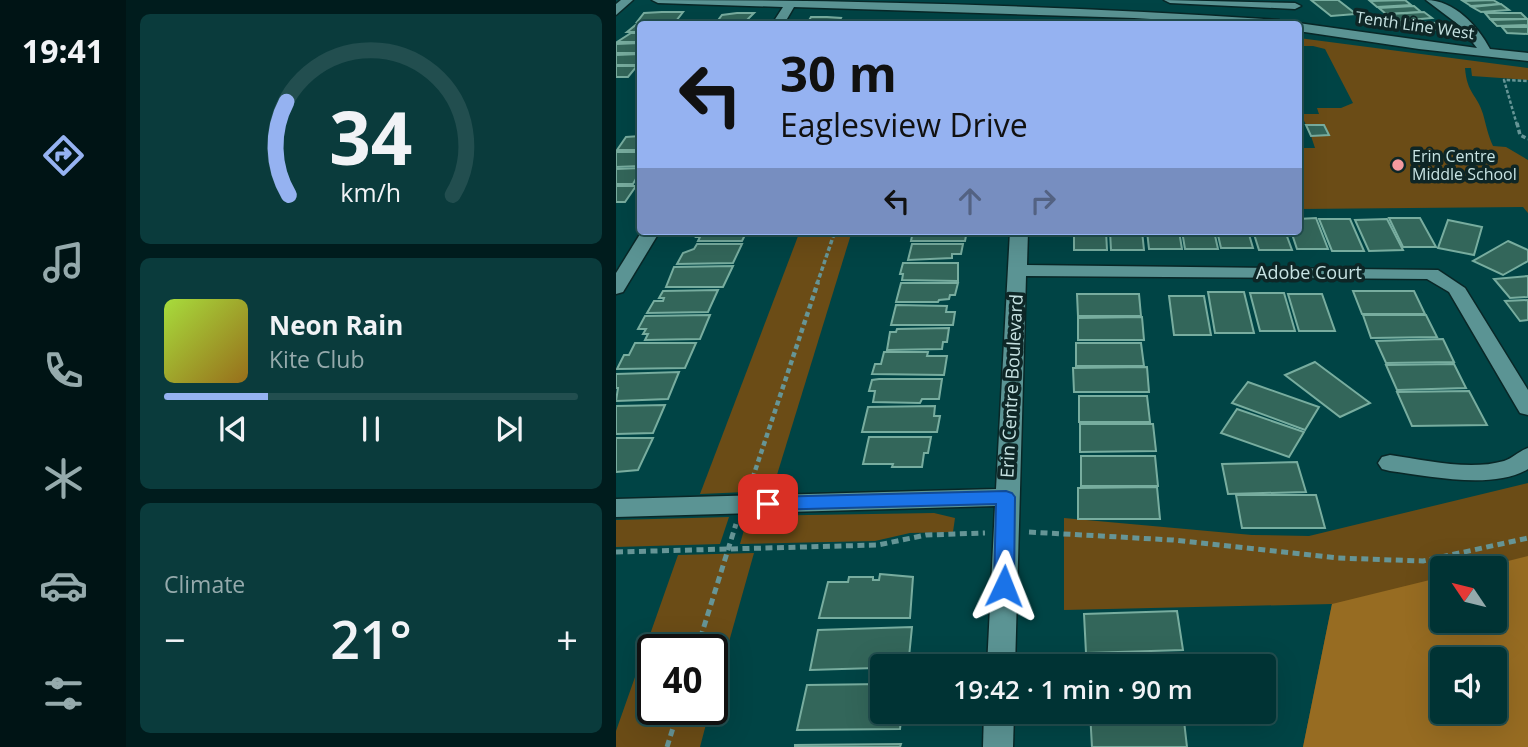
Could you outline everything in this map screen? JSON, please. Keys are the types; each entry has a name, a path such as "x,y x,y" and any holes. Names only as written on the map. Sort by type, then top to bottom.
{"street":[{"path":"616,11 627,0"},
{"path":"658,0 1036,5 1243,21"},
{"path":"1170,0 1292,3 1299,12 1299,21"},
{"path":"1432,0 1466,22 1480,39 1486,53"},
{"path":"780,21 791,3"},
{"name":"Tenth Line West","path":"1302,27 1528,57"},
{"path":"616,288 649,235"},
{"name":"Erin Centre Boulevard","path":"1001,654 1019,235"},
{"name":"Adobe Court","path":"1017,270 1431,274 1456,288 1528,408"},
{"path":"1390,463 1453,471 1485,470 1516,466 1528,456"},
{"path":"616,508 1006,497"},
{"path":"998,747 999,724"}],"path":[{"path":"1528,81 1504,80 1520,135 1528,139"},
{"path":"747,492 834,235"},
{"path":"701,634 726,549 739,517"},
{"path":"616,552 878,545 926,535 1006,532 1173,540 1338,558 1423,561 1528,538"},
{"path":"667,747 674,725"}],"shaded area":[{"name":"Erin Centre Middle School","path":"1302,38 1528,68 1528,80 1472,76 1471,68 1465,68 1470,89 1481,107 1493,146 1506,147 1528,160 1528,213 1523,207 1302,209 1302,148 1315,148 1311,136 1329,135 1324,125 1306,125 1302,114 1319,114 1317,108 1341,108 1353,103 1325,49 1302,46"},
{"path":"798,235 851,235 772,491 700,494"},
{"path":"1528,483 1528,747 1303,747 1332,604 1064,610 1064,518 1252,535 1309,536"},
{"path":"934,513 955,518 953,532 910,533 875,541 740,544 748,516"},
{"path":"729,517 720,544 616,547 616,520"},
{"path":"754,553 728,645 728,634 650,634 678,555"},
{"path":"1528,556 1528,747 1303,747 1332,604 1430,580 1430,634 1507,634 1507,561"},
{"path":"637,671 637,725 706,725 700,747 616,747 616,731"}],"building":[{"path":"1311,0 1338,0 1356,14 1331,16"},
{"path":"1405,0 1411,5 1377,7 1370,1"},
{"path":"1493,0 1500,4 1471,6 1463,1"},
{"path":"1501,4 1509,10 1481,12 1472,7"},
{"path":"1414,6 1421,12 1386,14 1379,8"},
{"path":"683,12 676,21 638,21 644,13"},
{"path":"1424,12 1432,18 1398,21 1390,14"},
{"path":"754,13 746,21 718,21 722,15"},
{"path":"1485,13 1521,13 1527,19 1490,19"},
{"path":"811,17 841,18 840,21 809,21"},
{"path":"1528,19 1528,25 1497,26 1491,20"},
{"path":"1400,22 1438,23 1441,30 1402,28"},
{"path":"637,24 637,32 627,32"},
{"path":"1502,27 1528,27 1528,34 1507,33"},
{"path":"631,33 637,33 637,42 617,42"},
{"path":"637,43 637,53 616,53 616,44"},
{"path":"637,54 637,65 616,65 616,55"},
{"path":"616,66 637,66 628,77 616,77"},
{"path":"1306,125 1324,125 1329,135 1311,136"},
{"path":"637,136 637,150 617,150 626,137"},
{"path":"616,152 637,152 637,166 616,167"},
{"path":"637,168 637,177 633,184 616,184 616,169"},
{"path":"616,186 636,186 625,202 616,202"},
{"path":"1316,218 1328,249 1297,249 1292,235 1302,235 1302,219"},
{"path":"1389,218 1420,218 1436,247 1403,247"},
{"path":"1319,219 1350,219 1364,251 1332,251"},
{"path":"1387,219 1403,250 1369,251 1355,220"},
{"path":"1448,220 1482,227 1474,255 1438,248"},
{"path":"745,235 742,241 698,241 700,237 696,237"},
{"path":"966,235 965,241 911,241 912,236 906,236"},
{"path":"1074,235 1106,235 1107,250 1074,250"},
{"path":"1110,235 1142,235 1144,250 1111,250"},
{"path":"1147,235 1180,235 1182,249 1149,249"},
{"path":"1183,235 1215,235 1218,249 1185,249"},
{"path":"1218,235 1249,235 1253,248 1221,248"},
{"path":"1254,235 1286,235 1292,250 1259,250"},
{"path":"1508,241 1528,250 1528,261 1503,275 1473,261"},
{"path":"697,244 742,244 733,263 677,264 683,253 694,249"},
{"path":"912,244 963,244 961,254 952,254 952,258 908,260"},
{"path":"903,263 958,263 958,281 902,280 903,274 900,274"},
{"path":"733,266 723,287 666,287 674,267"},
{"path":"1528,276 1528,297 1510,298 1494,279"},
{"path":"901,283 958,283 955,295 950,295 949,299 938,302 896,302"},
{"path":"718,290 708,312 647,313 654,301 663,301 664,298 659,298 663,291"},
{"path":"1353,291 1414,291 1425,314 1362,314"},
{"path":"1208,292 1244,292 1254,333 1215,333"},
{"path":"1250,293 1284,293 1295,331 1260,331"},
{"path":"1077,294 1139,294 1141,316 1078,316"},
{"path":"1288,294 1322,294 1335,331 1299,331"},
{"path":"1169,296 1204,296 1211,335 1174,335"},
{"path":"1528,300 1528,320 1520,321 1505,301"},
{"path":"896,305 947,306 946,312 955,312 953,325 891,325"},
{"path":"710,315 700,339 645,340 648,334 643,334 646,329 638,329 645,316"},
{"path":"1363,315 1426,315 1437,337 1371,338"},
{"path":"1142,317 1144,340 1078,340 1078,318"},
{"path":"949,328 947,342 943,342 942,349 887,350 890,332 896,332 897,329"},
{"path":"1443,339 1454,362 1386,363 1376,341"},
{"path":"635,343 696,343 685,368 617,369 624,355 629,355"},
{"path":"1076,343 1141,343 1144,366 1076,366"},
{"path":"884,352 928,352 927,356 947,356 944,375 872,374 875,364 881,364"},
{"path":"1315,362 1370,403 1340,417 1285,375"},
{"path":"1454,364 1466,388 1397,390 1386,365"},
{"path":"1147,367 1149,392 1074,392 1073,368"},
{"path":"679,372 668,399 616,401 616,374"},
{"path":"942,379 939,399 922,399 920,403 873,402 875,391 869,391 872,380"},
{"path":"1248,382 1319,407 1305,430 1232,403"},
{"path":"1469,391 1487,425 1412,426 1397,392"},
{"path":"1079,396 1147,396 1150,422 1079,422"},
{"path":"665,405 653,433 616,434 616,406"},
{"path":"935,406 934,416 940,416 937,432 862,432 868,407"},
{"path":"1237,409 1304,432 1289,457 1221,433"},
{"path":"1080,424 1153,424 1156,451 1080,452"},
{"path":"869,437 931,437 928,453 924,453 922,467 892,467 893,464 863,464"},
{"path":"616,438 653,438 638,470 616,472"},
{"path":"1081,456 1155,456 1158,486 1081,486"},
{"path":"1297,462 1306,492 1228,494 1222,464"},
{"path":"1157,487 1160,519 1078,519 1078,488"},
{"path":"1236,495 1316,495 1325,528 1242,528"},
{"path":"880,574 913,577 910,618 819,618 828,582 848,582 849,577 873,577 873,580 879,580"},
{"path":"1177,611 1183,650 1086,653 1084,614"},
{"path":"912,627 909,654 870,654 870,668 810,670 818,630"},
{"path":"870,684 870,724 901,724 900,729 797,730 807,685"},
{"path":"1091,724 1184,724 1187,747 1092,747"},
{"path":"901,744 900,747 795,747 795,745"}],"place":[{"name":"Erin Centre Middle School","path":"1398,165"}],"route":[{"path":"768,504 1006,497 1004,586"}]}
